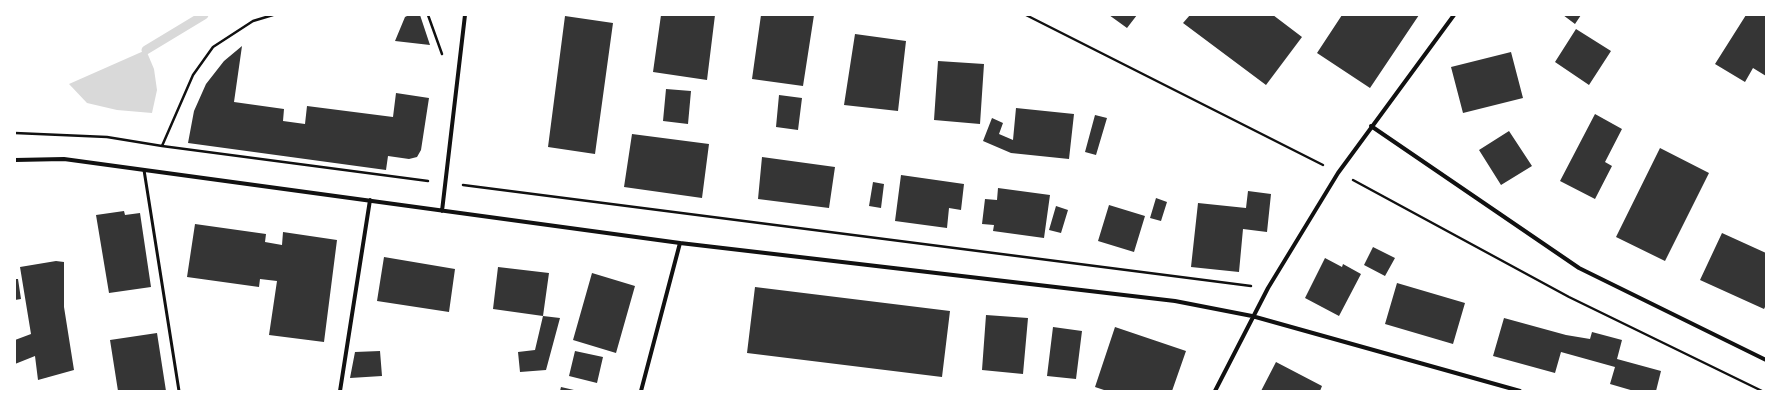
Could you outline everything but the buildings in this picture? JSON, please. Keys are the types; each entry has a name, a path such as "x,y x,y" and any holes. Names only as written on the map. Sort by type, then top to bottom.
{"street":[{"path":"442,210 465,15"},
{"path":"1215,391 1252,316 1338,173 1454,15"},
{"path":"1372,126 1579,268 1766,360"},
{"path":"15,160 64,159 680,243 1175,301 1252,316 1520,391"},
{"path":"340,391 370,200"},
{"path":"641,391 680,243"}],"lane":[{"path":"144,170 179,391"}],"path":[{"path":"162,146 192,75 213,47 253,21 273,15"},
{"path":"428,15 443,57"},
{"path":"1026,15 1338,173 1569,297 1762,391"},
{"path":"15,134 107,137 162,146 445,183 1268,288"},
{"path":"427,180 428,173"}],"shaded area":[{"path":"146,50 154,69 157,90 152,113 117,110 87,103 69,84"}],"waterway":[{"path":"146,50 204,15"}]}
